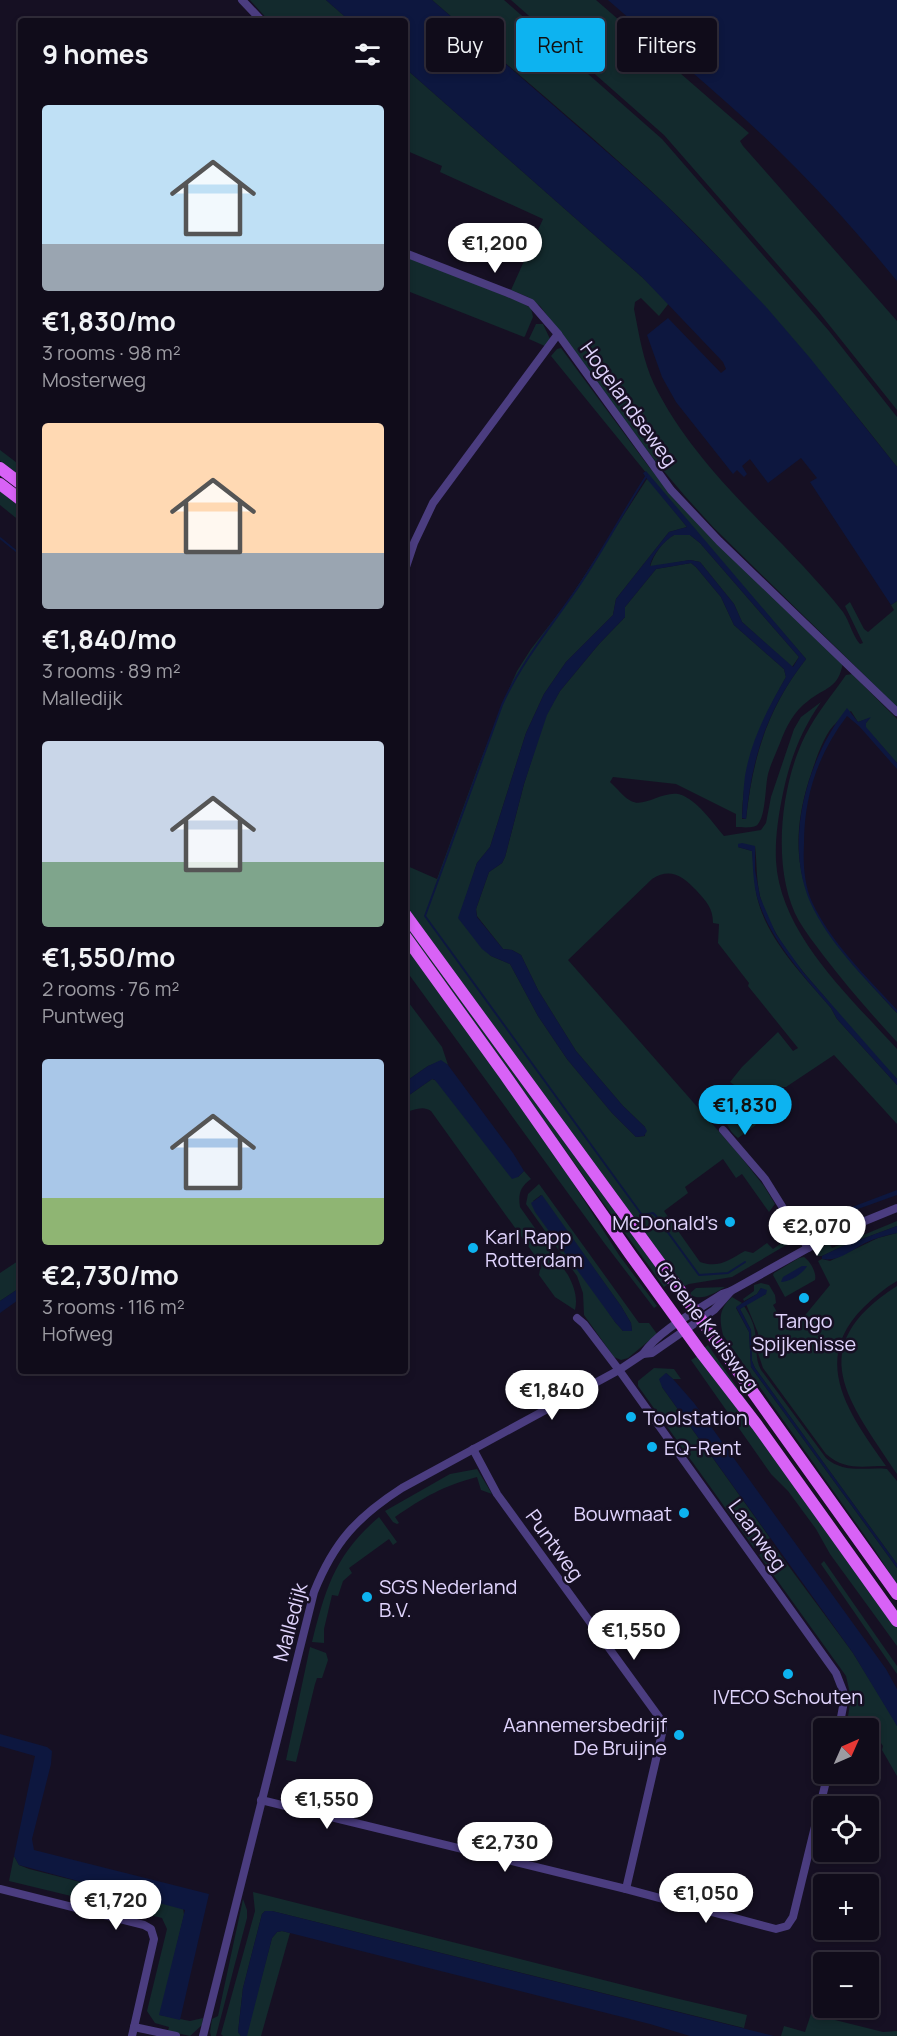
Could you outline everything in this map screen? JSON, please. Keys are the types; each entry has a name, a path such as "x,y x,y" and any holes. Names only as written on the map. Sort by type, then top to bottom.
{"main road":[{"path":"0,468 18,482"},
{"path":"0,484 18,498"},
{"name":"Groene Kruisweg","path":"408,918 698,1315 897,1593"},
{"name":"Groene Kruisweg","path":"408,940 682,1327 757,1425 897,1621"}],"street":[{"path":"242,0 259,18"},
{"path":"408,254 531,303 558,334"},
{"name":"Hogelandseweg","path":"408,561 433,503 558,334 671,490 719,541 897,712"},
{"path":"723,1130 765,1179 808,1248"},
{"name":"Malledijk","path":"203,2036 314,1592 324,1565 355,1524 375,1506 402,1488 619,1370 643,1354 652,1353 722,1294 731,1292 833,1234 897,1208"},
{"path":"577,1318 619,1370"},
{"name":"Laanweg","path":"619,1370 836,1673 845,1696 841,1718"},
{"name":"Puntweg","path":"473,1449 497,1494 659,1717 663,1729 626,1889"},
{"path":"261,1800 626,1889 776,1929 787,1926 793,1917 825,1784"},
{"path":"0,1889 144,1925 151,1929 154,1939 133,2032 176,2036"}],"green space":[{"path":"250,0 326,0 347,18 266,18"},
{"path":"432,0 504,0 524,18 516,18 516,72 586,72 662,139 829,331 897,417 897,467 786,331 727,266 665,204 504,62 504,18 453,18"},
{"path":"511,0 596,0 617,18 617,72 679,72 749,133 740,141 743,146 897,321 897,410 818,311 664,135 593,72 605,72 605,18 531,18"},
{"path":"408,71 669,303 659,316 641,298 635,302 634,309 647,366 672,416 717,475 843,612 860,644 863,643 845,606 850,602 864,629 868,632 894,610 891,605 897,601 897,707 714,528 652,457 540,306 528,297 511,290 543,219 440,172 442,166 408,151"},
{"path":"408,256 531,308 533,317 524,337 408,291"},
{"path":"536,324 543,324 550,339 547,347 529,339"},
{"path":"561,348 649,467 678,502 843,662 835,683 803,705 788,725 769,770 763,814 756,826 736,827 736,814 676,784 613,777 610,782 625,797 637,803 670,794 684,796 701,809 724,836 761,830 766,823 771,797 794,729 801,717 821,702 801,736 785,785 776,845 780,888 790,914 821,963 897,1049 897,1079 786,949 771,924 760,896 755,846 738,847 752,851 757,897 769,928 787,956 831,1008 837,1019 897,1085 897,1124 834,1055 786,1087 769,1088 756,1094 750,1116 756,1125 738,1138 733,1134 724,1113 725,1095 734,1097 737,1087 730,1082 778,1032 793,1051 798,1048 748,986 749,983 718,943 719,924 713,923 712,913 706,901 681,877 665,874 652,879 568,960 737,1152 775,1204 769,1212 742,1174 736,1178 723,1159 685,1187 688,1193 664,1211 700,1262 719,1264 745,1251 753,1253 767,1243 773,1249 783,1242 771,1231 781,1222 790,1230 792,1238 788,1244 732,1277 682,1287 408,911 408,866 437,879 478,767 517,671 568,601 647,479 649,480 687,527 669,532 616,599 613,615 566,662 544,694 526,733 490,847 477,863 459,918 491,956 510,964 538,1016 567,1059 612,1113 636,1137 645,1136 645,1127 623,1106 576,1051 538,990 521,955 512,950 503,949 477,916 476,909 489,872 502,863 505,857 524,784 546,715 560,691 625,617 625,607 656,569 691,563 721,597 734,625 784,669 786,677 760,728 749,762 742,819 746,819 753,775 764,734 781,696 806,659 665,496 551,356"},
{"path":"0,450 18,464 18,476 0,461"},
{"path":"0,490 18,505 18,520 0,505"},
{"path":"674,535 690,535 700,543 799,657 792,667 742,622 734,604 700,562 690,560 650,567 659,549"},
{"path":"852,674 897,719 897,763 866,728 866,723 870,718 858,722 851,711 840,719 824,741 809,780 800,818 799,852 804,882 815,910 830,935 897,1013 897,1042 823,955 799,921 790,901 782,854 785,803 796,756 819,712 846,675"},
{"path":"408,926 668,1284 664,1287 408,933"},
{"path":"408,949 543,1136 619,1255 657,1306 654,1308 408,973"},
{"path":"408,1002 442,1047 448,1065 441,1061 428,1066 408,1080"},
{"path":"432,1079 437,1081 518,1177 524,1171 531,1179 521,1191 520,1207 568,1275 575,1292 575,1310 555,1297 539,1275 541,1264 431,1111 422,1108 408,1111 408,1096"},
{"path":"539,1184 639,1323 649,1323 657,1334 628,1358 621,1360 614,1357 584,1315 583,1293 577,1276 526,1204 528,1194","holes":["541,1195 631,1323 632,1331 623,1331 615,1322 533,1201"]},
{"path":"897,1221 897,1226 818,1256 816,1251 829,1243 832,1248"},
{"path":"897,1233 897,1281 868,1303 848,1327 839,1347 837,1368 841,1388 849,1408 886,1466 847,1465 826,1454 763,1368 758,1353 758,1333 746,1304 766,1294 761,1288 757,1294 744,1301 743,1299 754,1291 754,1285 761,1283 769,1285 775,1295 776,1303 773,1305 787,1330 797,1325 830,1285 818,1261 822,1259 830,1261 878,1238"},
{"path":"804,1257 812,1267 815,1280 785,1297 773,1275"},
{"path":"18,1261 18,1289 0,1301 0,1273"},
{"path":"897,1286 897,1474 851,1399 843,1376 842,1354 849,1331 867,1309"},
{"path":"725,1287 702,1297 689,1294 696,1288"},
{"path":"732,1297 742,1303 736,1308 749,1332 751,1367 897,1568 897,1585 875,1550 723,1335 721,1314"},
{"path":"744,1306 754,1325 761,1370 826,1458 847,1468 887,1469 897,1481 897,1564 755,1368 752,1361 751,1330 740,1309"},
{"path":"708,1345 763,1425 704,1348"},
{"path":"698,1356 780,1463 897,1627 897,1646 830,1554 816,1529 788,1491 771,1474 691,1360"},
{"path":"654,1368 674,1369 681,1379 673,1379 666,1373 662,1387 770,1538 754,1548 638,1386 638,1381"},
{"path":"477,1469 492,1494 481,1490 477,1477 444,1488 425,1498 395,1517 399,1523 397,1524 385,1511 450,1474"},
{"path":"379,1517 397,1542 393,1545 389,1539 349,1568 352,1573 343,1581 338,1596 332,1595 324,1629 324,1643 312,1642 334,1573 352,1545"},
{"path":"773,1545 853,1653 897,1726 897,1776 882,1750 883,1746 879,1740 879,1718 848,1718 851,1698 846,1676 759,1555"},
{"path":"824,1561 897,1666 897,1674 821,1564"},
{"path":"310,1647 326,1653 328,1660 322,1678 317,1678 315,1684 296,1762 286,1760"},
{"path":"14,1856 19,1865 29,1869 183,1908 184,1915 160,2015 190,2021 203,2018 202,2025 190,2036 168,2031 169,2027 155,2023 147,2011 167,1929 162,1918 9,1881"},
{"path":"253,1892 747,2015 744,2028 265,1911 262,1914 243,1988 238,2032 241,2036 223,2036 221,2034 255,1911"},
{"path":"243,1899 247,1918 216,2036 211,2036 212,2019 218,2016"},
{"path":"277,1932 290,1933 261,2036 246,2036 272,1938"},
{"path":"811,2014 813,2018 827,2018 883,2032 897,2031 897,2036 781,2036 784,2026 805,2032"}],"water":[{"path":"326,0 432,0 453,18 426,18 426,72 504,72 504,63 665,204 767,308 810,358 897,467 897,601 891,605 810,482 817,478 801,458 768,483 750,459 742,466 747,474 744,477 737,470 733,474 676,402 662,377 647,335 668,318 721,373 726,369 723,362 642,277 408,71 408,18 347,18"},
{"path":"608,0 897,0 897,281 835,209 774,146 691,72 717,72 717,18 629,18"},
{"path":"646,471 806,659 792,678 771,715 757,754 746,819 742,818 744,781 751,750 786,677 784,669 734,625 721,597 691,563 656,569 625,607 625,617 560,691 547,715 524,784 505,857 502,863 489,872 476,909 477,917 503,949 512,950 521,955 538,990 576,1051 623,1106 645,1127 647,1131 644,1136 636,1137 612,1113 567,1059 538,1016 510,964 491,956 482,949 458,918 477,863 490,847 526,733 544,694 566,662 613,615 616,599 669,532 687,527 643,473","holes":["674,535 690,535 700,543 799,657 793,667 742,622 734,604 700,562 690,560 650,566 656,553 670,538"]},
{"path":"847,708 858,722 871,717 866,727 897,763 897,769 859,726 847,716 828,745 810,792 805,826 806,881 812,902 829,932 850,959 897,1010 897,1013 852,964 822,924 804,885 799,859 799,832 810,778 832,729"},
{"path":"738,844 755,846 755,870 760,897 776,934 803,972 897,1079 897,1085 837,1019 831,1008 778,942 757,897 752,851 738,847"},
{"path":"441,1060 448,1065 513,1153 524,1171 518,1177 512,1179 435,1080 432,1079 408,1096 408,1080"},
{"path":"897,1190 897,1195 810,1229 809,1226 839,1212"},
{"path":"542,1195 621,1306 631,1323 632,1331 623,1331 615,1322 535,1212 531,1203"},
{"path":"897,1226 897,1233 869,1241 834,1259 822,1259 822,1256 843,1246"},
{"path":"802,1266 807,1266 799,1275 781,1282 783,1277"},
{"path":"761,1288 767,1290 766,1294 740,1309 751,1330 752,1361 755,1368 897,1564 897,1568 751,1367 749,1332 736,1307 757,1294"},
{"path":"18,1289 18,1300 0,1313 0,1301"},
{"path":"666,1373 694,1403 886,1669 897,1689 897,1726 853,1653 662,1387 659,1379"},
{"path":"0,1734 47,1747 52,1751 51,1764 32,1839 34,1850 209,1894 180,2020 159,2015 185,1910 19,1865 14,1856 35,1756 0,1746"},
{"path":"265,1911 774,2036 690,2036 282,1931 277,1932 272,1938 247,2036 241,2036 238,2032 243,1988 262,1914"}],"waterway":[{"path":"647,475 584,579 535,647 509,690 425,916 642,1215 653,1213 656,1216 699,1275 728,1273 745,1262"},
{"path":"0,538 18,553"}],"place":[{"name":"McDonald's","path":"730,1222"},
{"name":"Karl Rapp Rotterdam","path":"473,1248"},
{"name":"Tango Spijkenisse","path":"804,1298"},
{"name":"Toolstation","path":"631,1417"},
{"name":"EQ-Rent","path":"652,1447"},
{"name":"Bouwmaat","path":"684,1513"},
{"name":"SGS Nederland B.V.","path":"367,1597"},
{"name":"IVECO Schouten","path":"788,1674"},
{"name":"Aannemersbedrijf De Bruijne","path":"679,1735"}]}
